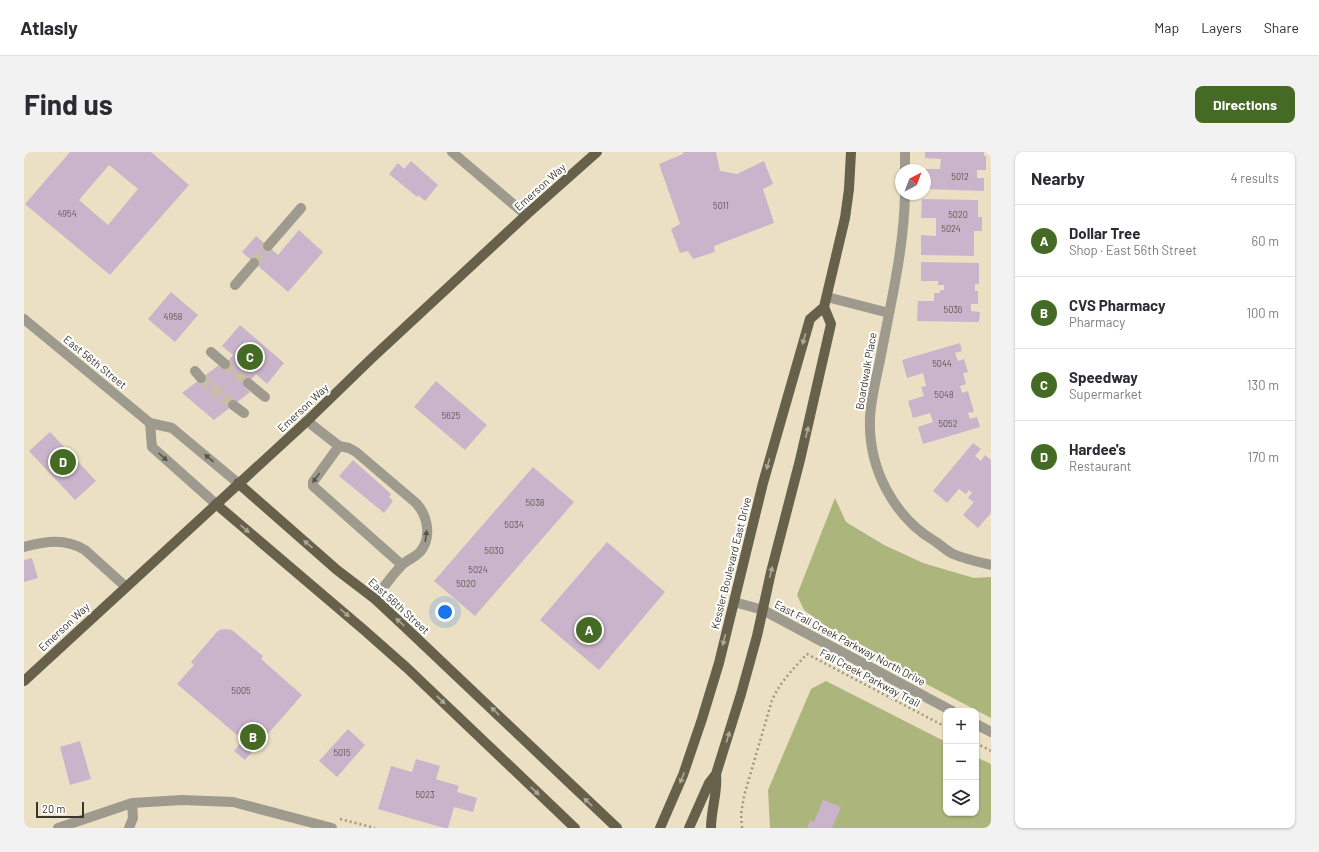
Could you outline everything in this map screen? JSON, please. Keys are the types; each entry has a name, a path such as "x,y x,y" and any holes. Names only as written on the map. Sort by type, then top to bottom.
{"main road":[{"name":"Emerson Way","path":"24,681 307,421 372,358 526,215 597,152"},
{"name":"Kessler Boulevard East Drive","path":"660,828 683,775 719,663 763,483 810,320 824,307 827,297 845,218 849,189 851,152"},
{"path":"689,828 709,783 716,774 741,694 763,610 830,330 831,324 824,307"},
{"name":"East 56th Street","path":"238,484 375,600 447,666 574,789 617,828"},
{"path":"216,504 386,649 574,828"},
{"path":"711,828 712,810 717,786 716,774"}],"street":[{"path":"452,152 526,215"},
{"path":"905,152 905,164"},
{"name":"Boardwalk Place","path":"904,200 899,259 871,403 870,433 873,455 883,483 902,515 924,535 953,554 991,565"},
{"path":"268,246 301,208"},
{"path":"235,285 254,262"},
{"path":"827,297 889,313"},
{"name":"East 56th Street","path":"24,320 150,423 172,428 238,484"},
{"path":"211,352 225,364"},
{"path":"248,383 265,397"},
{"path":"233,405 244,413"},
{"path":"307,421 339,446 349,448 356,452 410,498 423,512 427,525 427,534 423,547 415,557 402,565 375,600"},
{"path":"150,423 152,447 216,504"},
{"path":"339,446 313,482 312,486 402,565"},
{"path":"24,547 52,542 69,543 77,546 85,550 126,587"},
{"name":"East Fall Creek Parkway North Drive","path":"734,602 763,610 946,708"},
{"path":"979,726 991,732"},
{"path":"58,828 132,803 182,800 233,802 332,828"},
{"path":"129,828 133,818 132,803"}],"path":[{"name":"Fall Creek Parkway Trail","path":"742,828 741,814 744,796 772,700 783,680 807,654 943,725"},
{"path":"978,744 991,751"}],"green space":[{"path":"835,498 846,522 884,545 923,563 974,578 991,577 991,718 979,712 979,708 972,708 852,645 804,610 797,595"},
{"path":"826,681 943,740 943,816 979,816 979,758 991,764 991,828 770,828 768,790 811,689"}],"building":[{"path":"70,152 151,152 189,185 110,275 25,204","holes":["109,165 138,189 108,225 79,200"]},
{"path":"684,152 716,152 720,171 737,174 764,161 773,184 763,189 774,223 714,246 715,252 693,259 688,251 680,253 671,229 680,224 659,164 683,154"},
{"path":"925,152 984,152 984,156 986,156 986,170 977,170 977,178 984,178 984,191 931,189 931,169 940,169 941,159 925,158"},
{"path":"411,161 438,185 425,201 418,195 417,197 389,174 398,163 404,169"},
{"path":"922,200 978,200 978,217 982,217 982,231 974,231 974,256 921,255 921,235 936,236 936,218 921,218"},
{"path":"299,230 323,252 288,292 242,252 256,236 278,255"},
{"path":"921,262 979,263 979,284 975,284 975,291 978,291 978,304 971,304 971,311 980,312 979,322 917,321 918,301 934,301 934,293 940,293 940,290 944,290 944,285 938,285 938,281 921,281"},
{"path":"171,292 198,315 175,342 148,319"},
{"path":"240,325 284,363 267,384 256,374 245,387 250,392 214,420 182,393 219,365 222,368 233,355 222,346"},
{"path":"960,343 962,351 955,353 958,361 964,359 968,372 963,373 966,384 960,386 962,393 968,391 974,412 968,413 970,419 977,417 980,427 923,444 918,427 933,422 930,413 913,418 908,401 924,396 921,387 926,386 923,373 907,378 902,360"},
{"path":"436,381 487,425 465,450 414,407"},
{"path":"50,432 96,481 75,500 29,451"},
{"path":"973,443 981,449 975,456 981,461 985,455 991,460 991,513 978,528 963,515 974,502 968,498 972,493 969,490 966,494 959,489 947,503 933,491"},
{"path":"353,460 391,494 389,497 393,501 384,513 339,476"},
{"path":"533,467 574,502 475,616 434,581"},
{"path":"607,542 665,592 599,670 540,620"},
{"path":"32,558 38,578 24,582 24,560"},
{"path":"219,630 232,630 263,656 261,659 302,695 245,760 234,751 243,740 177,684 194,665 191,662 216,633"},
{"path":"348,729 365,745 337,777 319,761"},
{"path":"80,741 91,779 70,785 60,747"},
{"path":"416,759 440,766 436,779 459,786 457,792 477,798 473,812 454,807 448,828 444,828 378,809 391,766 412,772"},
{"path":"823,800 841,807 832,828 807,828 810,820 814,822"}],"tunnel":[{"path":"254,263 268,246"},
{"path":"225,364 248,383"},
{"path":"201,378 233,405"}],"place":[{"name":"Speedway","path":"250,357"},
{"name":"Hardee's","path":"63,462"},
{"name":"Dollar Tree","path":"589,630"},
{"name":"CVS Pharmacy","path":"253,737"}]}
